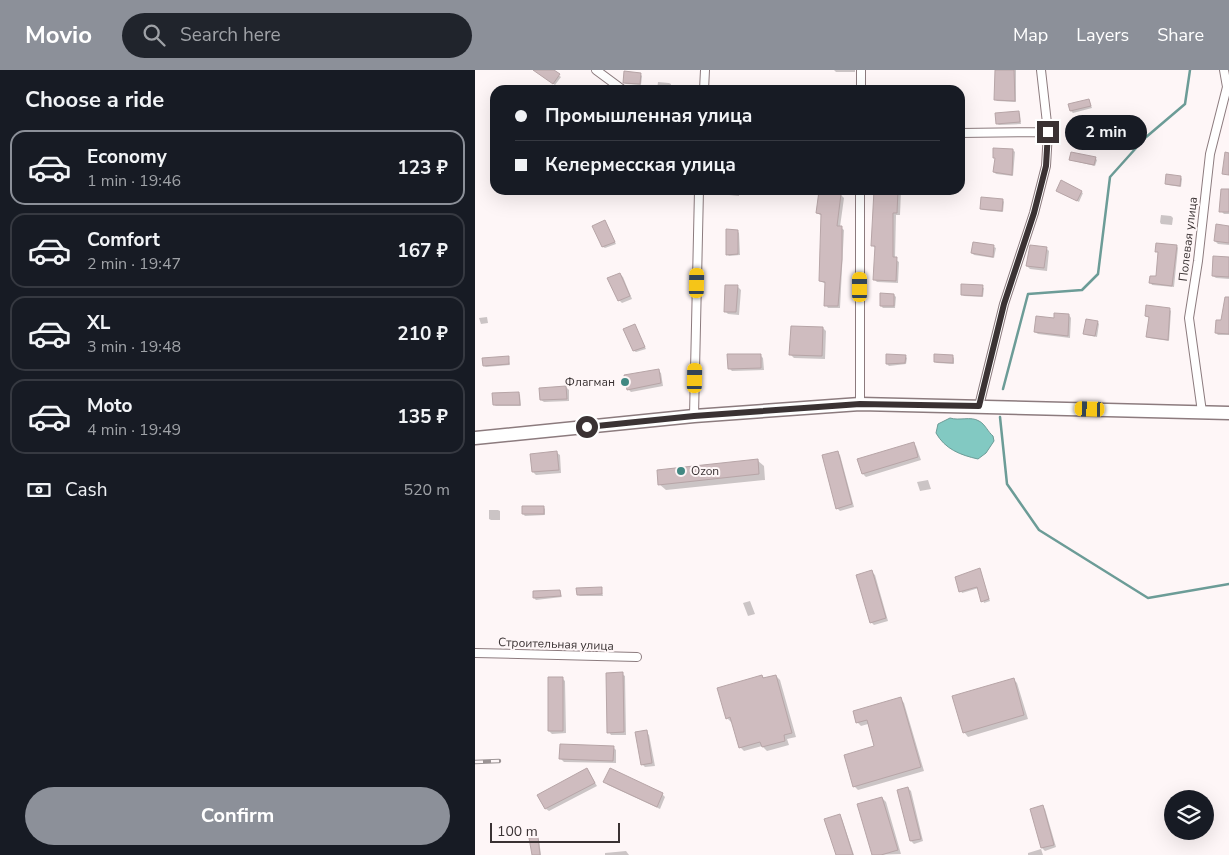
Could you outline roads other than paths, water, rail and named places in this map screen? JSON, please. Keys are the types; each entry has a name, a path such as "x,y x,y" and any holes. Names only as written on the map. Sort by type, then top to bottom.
{"main road":[{"path":"475,438 694,416 860,404 1229,413"}],"street":[{"path":"596,70 616,85"},
{"path":"704,85 705,70"},
{"path":"861,70 861,85"},
{"path":"979,406 1004,304 1034,213 1046,166 1048,132 1041,70"},
{"name":"Полевая улица","path":"1201,412 1189,318 1198,261 1210,154 1228,87 1224,70"},
{"path":"965,133 1048,132"},
{"path":"694,416 699,195"},
{"path":"860,195 860,404"},
{"name":"Строительная улица","path":"475,653 637,657"}],"water":[{"path":"950,418 972,419 983,424 993,436 994,441 986,453 978,459 965,456 948,447 936,433 938,424"}],"waterway":[{"path":"1003,389 1028,294 1082,290 1098,274 1110,177 1145,138 1185,104 1190,70"},
{"path":"1000,417 1007,484 1039,530 1148,598 1229,584"}],"railway":[{"path":"475,762 499,761"}],"place":[{"name":"Флагман","path":"625,382"},
{"name":"Ozon","path":"681,471"}]}
